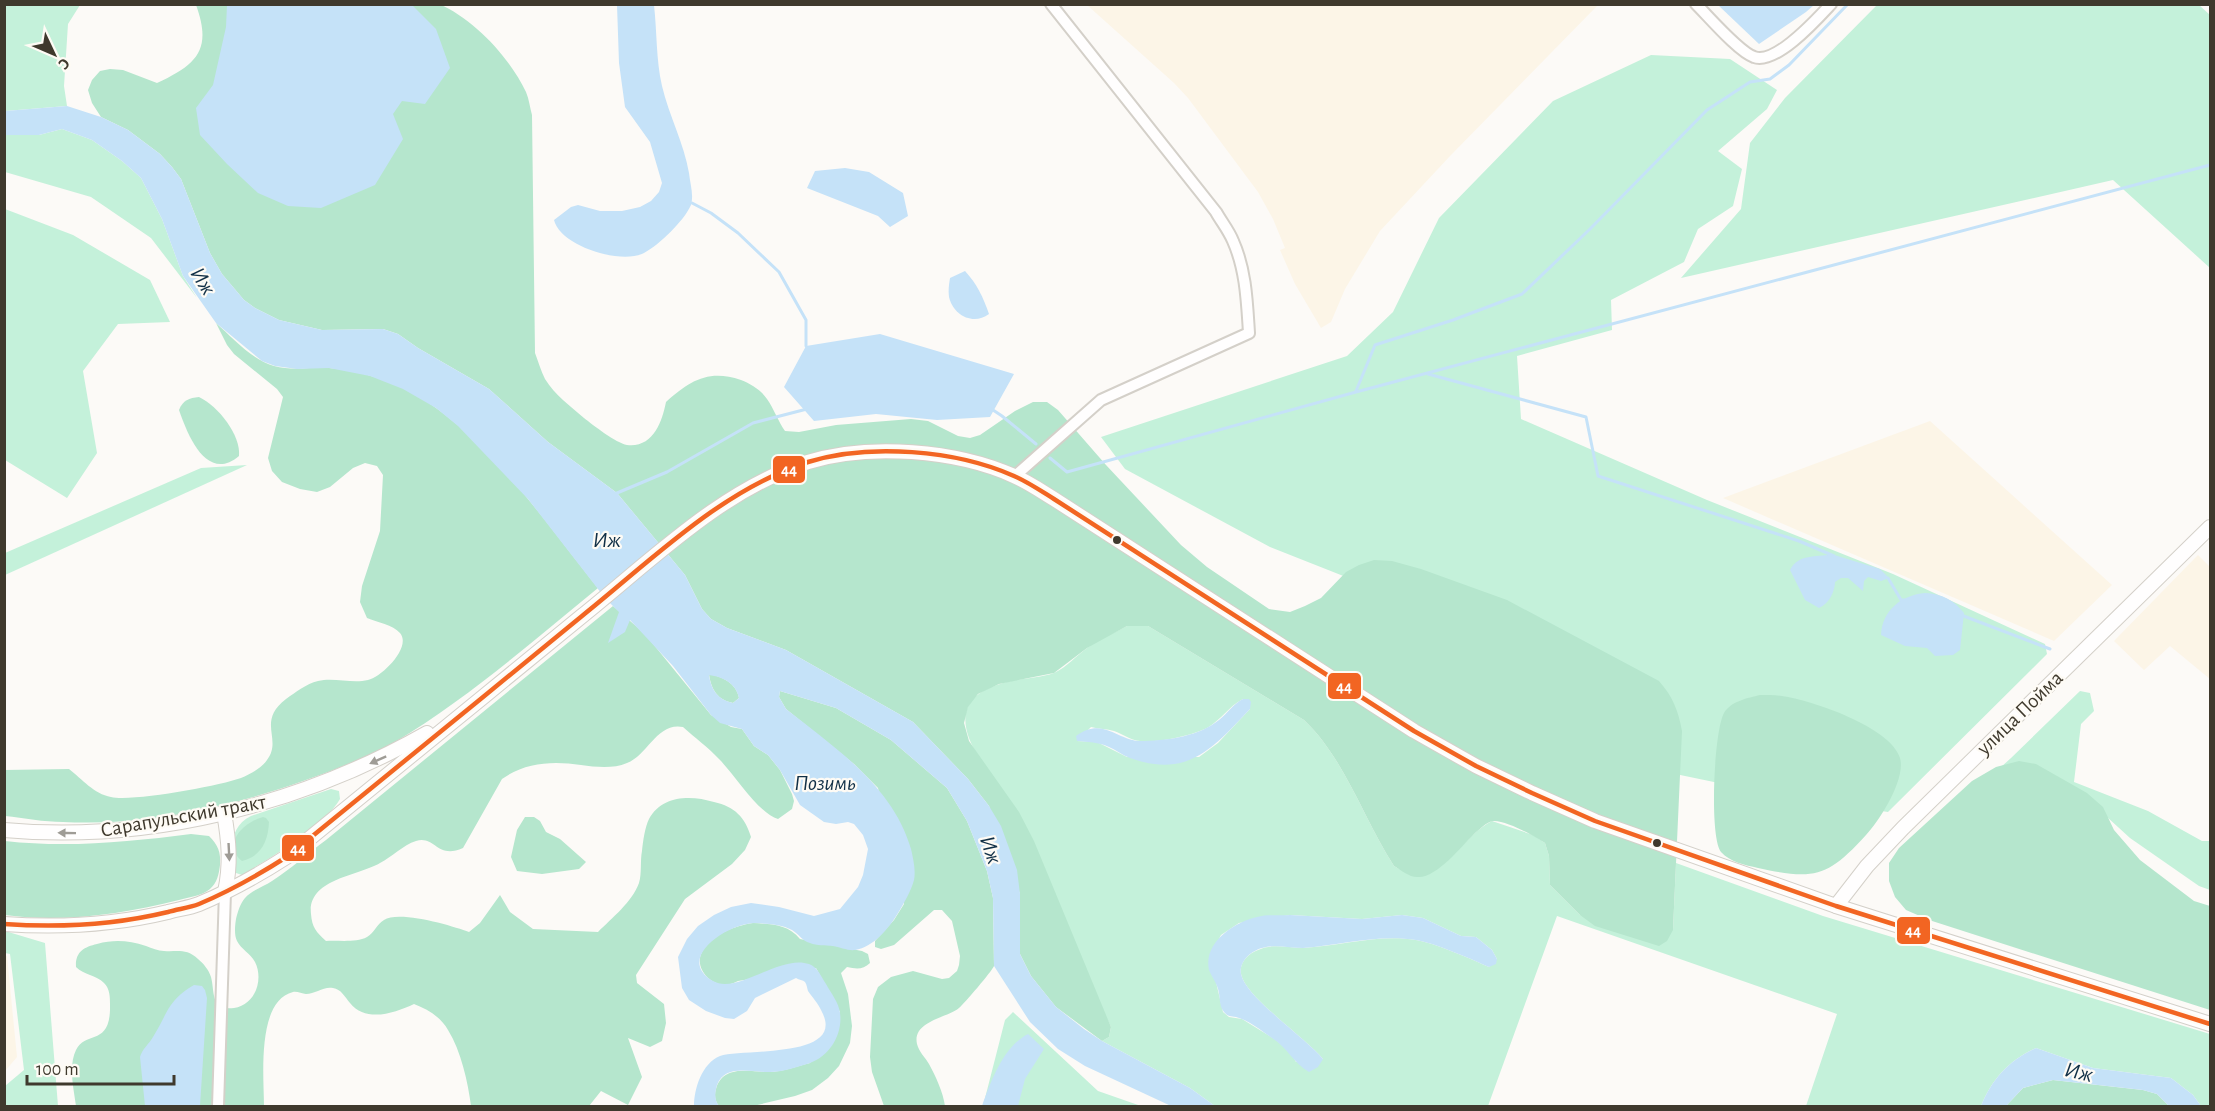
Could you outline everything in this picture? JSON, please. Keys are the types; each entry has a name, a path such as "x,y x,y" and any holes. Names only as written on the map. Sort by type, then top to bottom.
{"main road":[{"name":"Сарапульский тракт","path":"4,924 51,927 106,924 197,905 225,892 288,856 683,534 729,501 774,476 809,462 849,453 921,452 981,465 1015,476 1414,731 1476,766 1532,793 1596,821 1836,906 2211,1024"},
{"name":"улица Пойма","path":"1836,906 1867,866 1903,828 2211,527"},
{"name":"Сарапульский тракт","path":"4,830 85,833 138,828 224,813 284,797 348,774 388,755 428,733 481,697"},
{"path":"224,813 230,857 225,892"}],"street":[{"path":"1015,476 1101,399 1249,333 1242,270 1233,240 1216,212 1051,4"},
{"path":"1696,4 1741,48 1755,57 1770,57 1792,41 1832,4"},
{"path":"218,1107 225,892"}],"shaded area":[{"path":"1087,5 1598,5 1380,231 1345,289 1331,322 1321,328 1295,284 1280,250 1285,248 1258,192 1188,98"},
{"path":"1930,421 2112,585 2054,641 1723,498"},
{"path":"2198,555 2210,567 2210,679 2170,646 2144,670 2114,641"},
{"path":"5,956 7,956 17,1057 5,1071"}],"green space":[{"path":"439,4 465,19 490,41 511,66 527,95 532,115 535,353 549,385 588,421 622,444 636,445 650,438 655,432 666,402 683,388 700,379 719,376 741,380 759,390 765,396 785,431 799,432 836,425 911,419 928,421 958,436 970,438 980,435 1015,411 1033,402 1047,402 1058,410 1181,545 1207,567 1269,609 1290,612 1305,606 1321,598 1346,572 1374,560 1392,561 1421,569 1507,600 1659,681 1674,704 1682,731 1673,930 1667,941 1659,946 1595,926 1580,915 1550,885 1549,856 1545,843 1520,829 1499,821 1485,824 1441,867 1426,876 1412,876 1394,866 1331,753 1304,720 1148,626 1127,626 1087,648 1054,673 999,684 978,694 968,707 964,723 969,741 1019,812 1034,841 1111,1027 1109,1037 1102,1041 1056,1007 1031,976 1020,954 1020,894 989,806 968,779 913,722 786,650 727,628 711,619 702,609 685,575 617,493 548,442 489,389 398,334 383,329 322,330 279,320 244,300 222,274 210,253 181,179 160,154 128,130 101,117 92,103 88,90 92,80 100,71 123,70 157,83 192,62 202,44 201,20 196,5"},
{"path":"5,5 80,5 68,24 64,86 67,106 5,111"},
{"path":"1877,5 2199,5 2210,15 2210,268 2113,180 1681,278 1741,209 1750,143 1785,98"},
{"path":"1651,55 1730,59 1777,90 1767,109 1718,151 1742,169 1733,206 1698,229 1684,262 1611,300 1612,330 1517,356 1521,419 1707,500 1893,574 2045,644 2047,654 1888,812 1781,796 1661,771 1399,598 1270,547 1125,469 1101,437 1347,356 1393,312 1439,218 1553,101"},
{"path":"62,129 92,140 141,178 162,219 183,276 197,298 151,238 91,197 5,172 4,135 39,135"},
{"path":"5,209 73,235 150,280 170,322 118,324 83,371 97,453 67,498 5,460"},
{"path":"216,323 243,348 266,363 288,368 329,368 357,372 403,388 432,405 459,426 510,478 598,588 499,669 422,725 395,742 338,768 245,799 155,818 94,822 49,821 5,816 4,770 69,769 99,793 122,798 176,792 241,778 252,773 267,760 272,745 273,715 277,707 286,699 305,686 318,681 362,681 374,678 394,661 402,646 403,639 400,633 389,626 367,618 360,602 362,586 380,531 383,475 377,466 365,463 353,468 330,487 317,492 282,482 272,471 268,458 283,397 277,389 234,354"},
{"path":"199,397 221,414 236,439 239,456 228,463 217,464 208,460 200,453 188,432 179,410 187,400"},
{"path":"247,465 5,575 5,553 201,468"},
{"path":"613,606 645,634 711,715 731,727 742,729 754,746 768,755 780,770 792,794 794,801 792,809 778,819 771,816 755,802 710,750 683,727 674,727 659,734 634,759 622,765 604,767 550,763 530,766 511,773 502,779 463,848 447,851 428,841 411,843 380,863 325,886 312,902 311,914 315,929 326,941 363,939 384,920 391,917 426,920 469,932 480,923 500,895 510,912 533,929 598,932 636,890 640,879 645,830 649,819 661,805 678,799 696,798 733,810 746,824 751,837 745,850 732,864 685,899 636,975 637,983 664,1004 666,1023 662,1041 650,1047 628,1038 642,1077 628,1105 601,1091 589,1106 471,1106 466,1077 457,1047 438,1017 414,1004 390,1013 364,1013 338,990 330,988 309,994 293,992 281,998 273,1010 268,1025 263,1060 264,1106 76,1106 72,1063 76,1050 80,1044 97,1036 107,1027 110,1005 109,990 106,985 76,967 81,951 104,942 122,941 162,951 186,952 198,959 207,969 211,977 215,999 221,1007 241,1006 252,997 258,984 258,969 255,962 235,936 236,919 245,898 279,876 326,840"},
{"path":"1127,626 1148,626 1304,720 1331,753 1394,866 1410,873 1424,873 1436,869 1479,829 1492,821 1533,835 1545,843 1549,856 1550,885 1580,915 1673,930 1676,863 1823,916 2210,1034 2210,1106 2201,1106 2193,1095 2171,1078 2093,1068 2036,1048 2018,1058 2002,1071 1990,1087 1981,1106 1806,1106 1837,1014 1557,916 1488,1106 1215,1106 1190,1088 1102,1041 1109,1037 1111,1027 972,746 966,724 969,704 976,696 1007,682 1054,673 1092,645","holes":["1243,699 1250,709 1218,743 1199,757 1127,757 1097,742 1077,741 1091,727 1114,731 1140,741 1183,736 1207,728","1290,915 1362,919 1402,915 1423,918 1461,936 1476,937 1492,950 1497,959 1489,967 1433,944 1388,938 1317,947 1269,947 1254,952 1245,959 1241,966 1245,984 1264,1006 1323,1059 1296,1062 1291,1053 1276,1040 1242,1019 1229,1017 1223,1012 1216,982 1213,950 1221,935 1239,923"]},
{"path":"709,674 728,682 735,688 739,698 733,703 719,696 713,689"},
{"path":"780,691 836,708 891,740 947,788 967,821 987,871 993,898 994,966 959,1008 925,1025 917,1036 918,1047 937,1079 945,1106 884,1106 872,1072 870,1057 873,999 878,987 891,977 913,971 942,979 949,978 957,971 960,956 952,921 942,910 934,910 894,945 881,949 875,947 875,941 894,920 904,904 878,788 854,764 786,709 779,697"},
{"path":"2080,691 2090,693 2094,711 2081,724 2074,782 2148,811 2202,841 2210,841 2210,890 2199,886 2130,838 2084,796 1940,822"},
{"path":"1760,695 1779,696 1811,703 1848,717 1882,736 1894,747 1900,758 1901,767 1896,788 1878,820 1841,860 1818,872 1793,874 1743,864 1733,861 1721,852 1717,842 1714,783 1721,723 1724,713 1731,706"},
{"path":"2019,761 2036,764 2087,793 2103,807 2114,830 2140,860 2194,901 2210,906 2210,1010 1929,920 1906,910 1895,897 1889,881 1889,863 1899,848 1972,781 1996,767"},
{"path":"331,789 339,791 340,799 321,821 295,842 267,860 242,875 236,873 233,840 239,826 244,821 251,816"},
{"path":"263,817 269,822 265,842 259,852 242,861 236,854 234,841 242,829"},
{"path":"525,817 534,817 540,821 546,832 560,839 586,862 579,869 542,874 517,871 511,857 517,830"},
{"path":"191,834 209,836 219,852 220,865 217,878 212,887 203,893 136,909 92,916 48,918 5,915 5,841 52,844 98,843"},
{"path":"753,923 785,928 800,939 862,951 868,954 870,963 865,967 847,967 841,973 848,994 852,1026 850,1043 839,1066 828,1078 812,1090 795,1096 753,1106 719,1106 715,1098 716,1089 720,1081 731,1073 738,1071 774,1072 810,1063 840,1012 816,968 726,985 713,982 704,974 700,958 711,940 724,932"},
{"path":"5,931 45,943 58,1106 5,1106 5,1086 24,1070 10,954 5,953"},
{"path":"1013,1012 1098,1091 1141,1106 983,1106 1005,1020"},
{"path":"2053,1080 2143,1090 2157,1094 2169,1106 2006,1106 2023,1088"}],"water":[{"path":"227,5 412,5 436,29 450,68 425,104 402,101 393,114 403,139 375,185 321,208 288,206 258,193 200,135 196,108 213,85 226,27"},
{"path":"617,5 654,5 662,86 684,151 692,193 688,211 664,239 644,253 621,257 593,251 579,245 567,238 554,220 571,207 578,205 600,211 622,211 640,207 651,201 659,192 662,183 650,142 625,107 619,63"},
{"path":"1718,5 1814,5 1759,44"},
{"name":"Позимь","path":"67,106 101,117 128,130 160,154 181,179 210,253 222,274 244,300 279,320 322,330 383,329 398,334 489,389 548,442 617,493 685,575 702,609 711,619 727,628 786,650 913,722 968,779 1001,826 1017,870 1020,894 1020,954 1031,976 1056,1007 1084,1029 1190,1088 1215,1106 1171,1106 1085,1066 1058,1049 1030,1022 994,966 993,898 987,871 967,821 947,788 891,740 836,708 780,691 779,697 786,709 842,753 876,787 891,806 911,849 914,880 905,901 890,925 875,941 862,948 850,950 813,944 788,928 757,923 734,928 721,934 710,943 702,952 699,962 702,972 713,981 723,984 734,983 785,964 798,962 812,965 819,972 836,1002 840,1021 834,1043 817,1060 780,1071 733,1071 721,1078 717,1085 715,1093 719,1106 694,1106 700,1077 714,1059 732,1054 789,1049 807,1044 820,1037 826,1026 821,1010 808,991 805,982 796,978 755,998 747,1011 734,1019 706,1011 689,1000 682,988 678,957 687,939 698,926 714,915 731,907 751,903 814,916 840,909 858,887 863,875 868,849 863,835 854,824 824,822 800,805 780,770 768,755 754,746 742,729 720,723 711,715 673,666 630,620 625,632 608,643 619,612 605,598 528,499 458,426 436,408 403,389 370,376 329,368 297,369 275,366 262,361 216,323 183,276 162,219 141,178 92,140 62,129 39,135 5,135 5,111","holes":["709,675 732,685 739,698 733,703 719,697 711,685"]},
{"path":"845,168 869,172 903,193 908,216 890,227 878,216 807,188 815,171"},
{"path":"965,271 982,296 989,314 977,319 970,319 959,313 949,297 950,278"},
{"path":"880,334 1014,374 990,417 937,420 876,414 814,421 784,387 806,346"},
{"path":"1831,554 1880,569 1889,578 1881,581 1868,577 1864,581 1863,591 1848,578 1841,578 1835,582 1833,593 1828,600 1819,608 1805,600 1790,570 1798,561 1808,557"},
{"path":"1925,593 1947,598 1964,613 1960,650 1953,655 1935,656 1927,648 1905,646 1881,635 1885,618 1895,605 1909,597"},
{"path":"1243,699 1249,699 1250,709 1211,747 1184,762 1168,765 1150,764 1130,758 1101,744 1077,741 1076,736 1095,728 1145,741 1184,736 1211,725"},
{"path":"1290,915 1362,919 1402,915 1423,918 1461,936 1476,937 1492,950 1497,959 1496,964 1489,967 1433,944 1402,938 1374,939 1303,948 1272,946 1254,952 1242,965 1241,974 1245,984 1264,1006 1323,1059 1318,1067 1309,1072 1264,1032 1245,1021 1225,1014 1217,986 1209,970 1208,960 1216,942 1239,923 1261,916"},
{"path":"194,985 202,986 207,998 200,1106 145,1106 141,1054 173,1002"},
{"path":"1028,1034 1044,1049 1025,1079 1018,1106 982,1106 1005,1056 1019,1040"},
{"name":"Иж","path":"2036,1048 2093,1068 2171,1078 2193,1095 2201,1106 2169,1106 2157,1094 2143,1090 2053,1080 2023,1088 2006,1106 1981,1106 1990,1087 2003,1071 2018,1058"}],"waterway":[{"path":"1356,391 1375,345 1453,320 1522,294 1590,229 1707,110 1750,82 1770,79 1789,65 1848,4"},
{"path":"1050,458 1067,472 1356,392 2210,165"},
{"path":"692,203 711,213 738,233 779,272 806,320 806,346"},
{"path":"1428,374 1586,417 1598,476 1799,541 1834,556"},
{"path":"990,408 1036,444"},
{"path":"617,493 667,472 753,423 807,409"},
{"path":"1888,578 1901,600 1904,600"},
{"path":"1961,615 2050,649"}],"transit line":[{"name":"44","path":"4,924 46,926 127,920 195,905 233,888 288,856 661,550 717,508 776,474 808,462 858,453 912,452 966,460 991,467 1024,481 1414,731 1476,766 1595,821 1836,906 2210,1024"}]}
